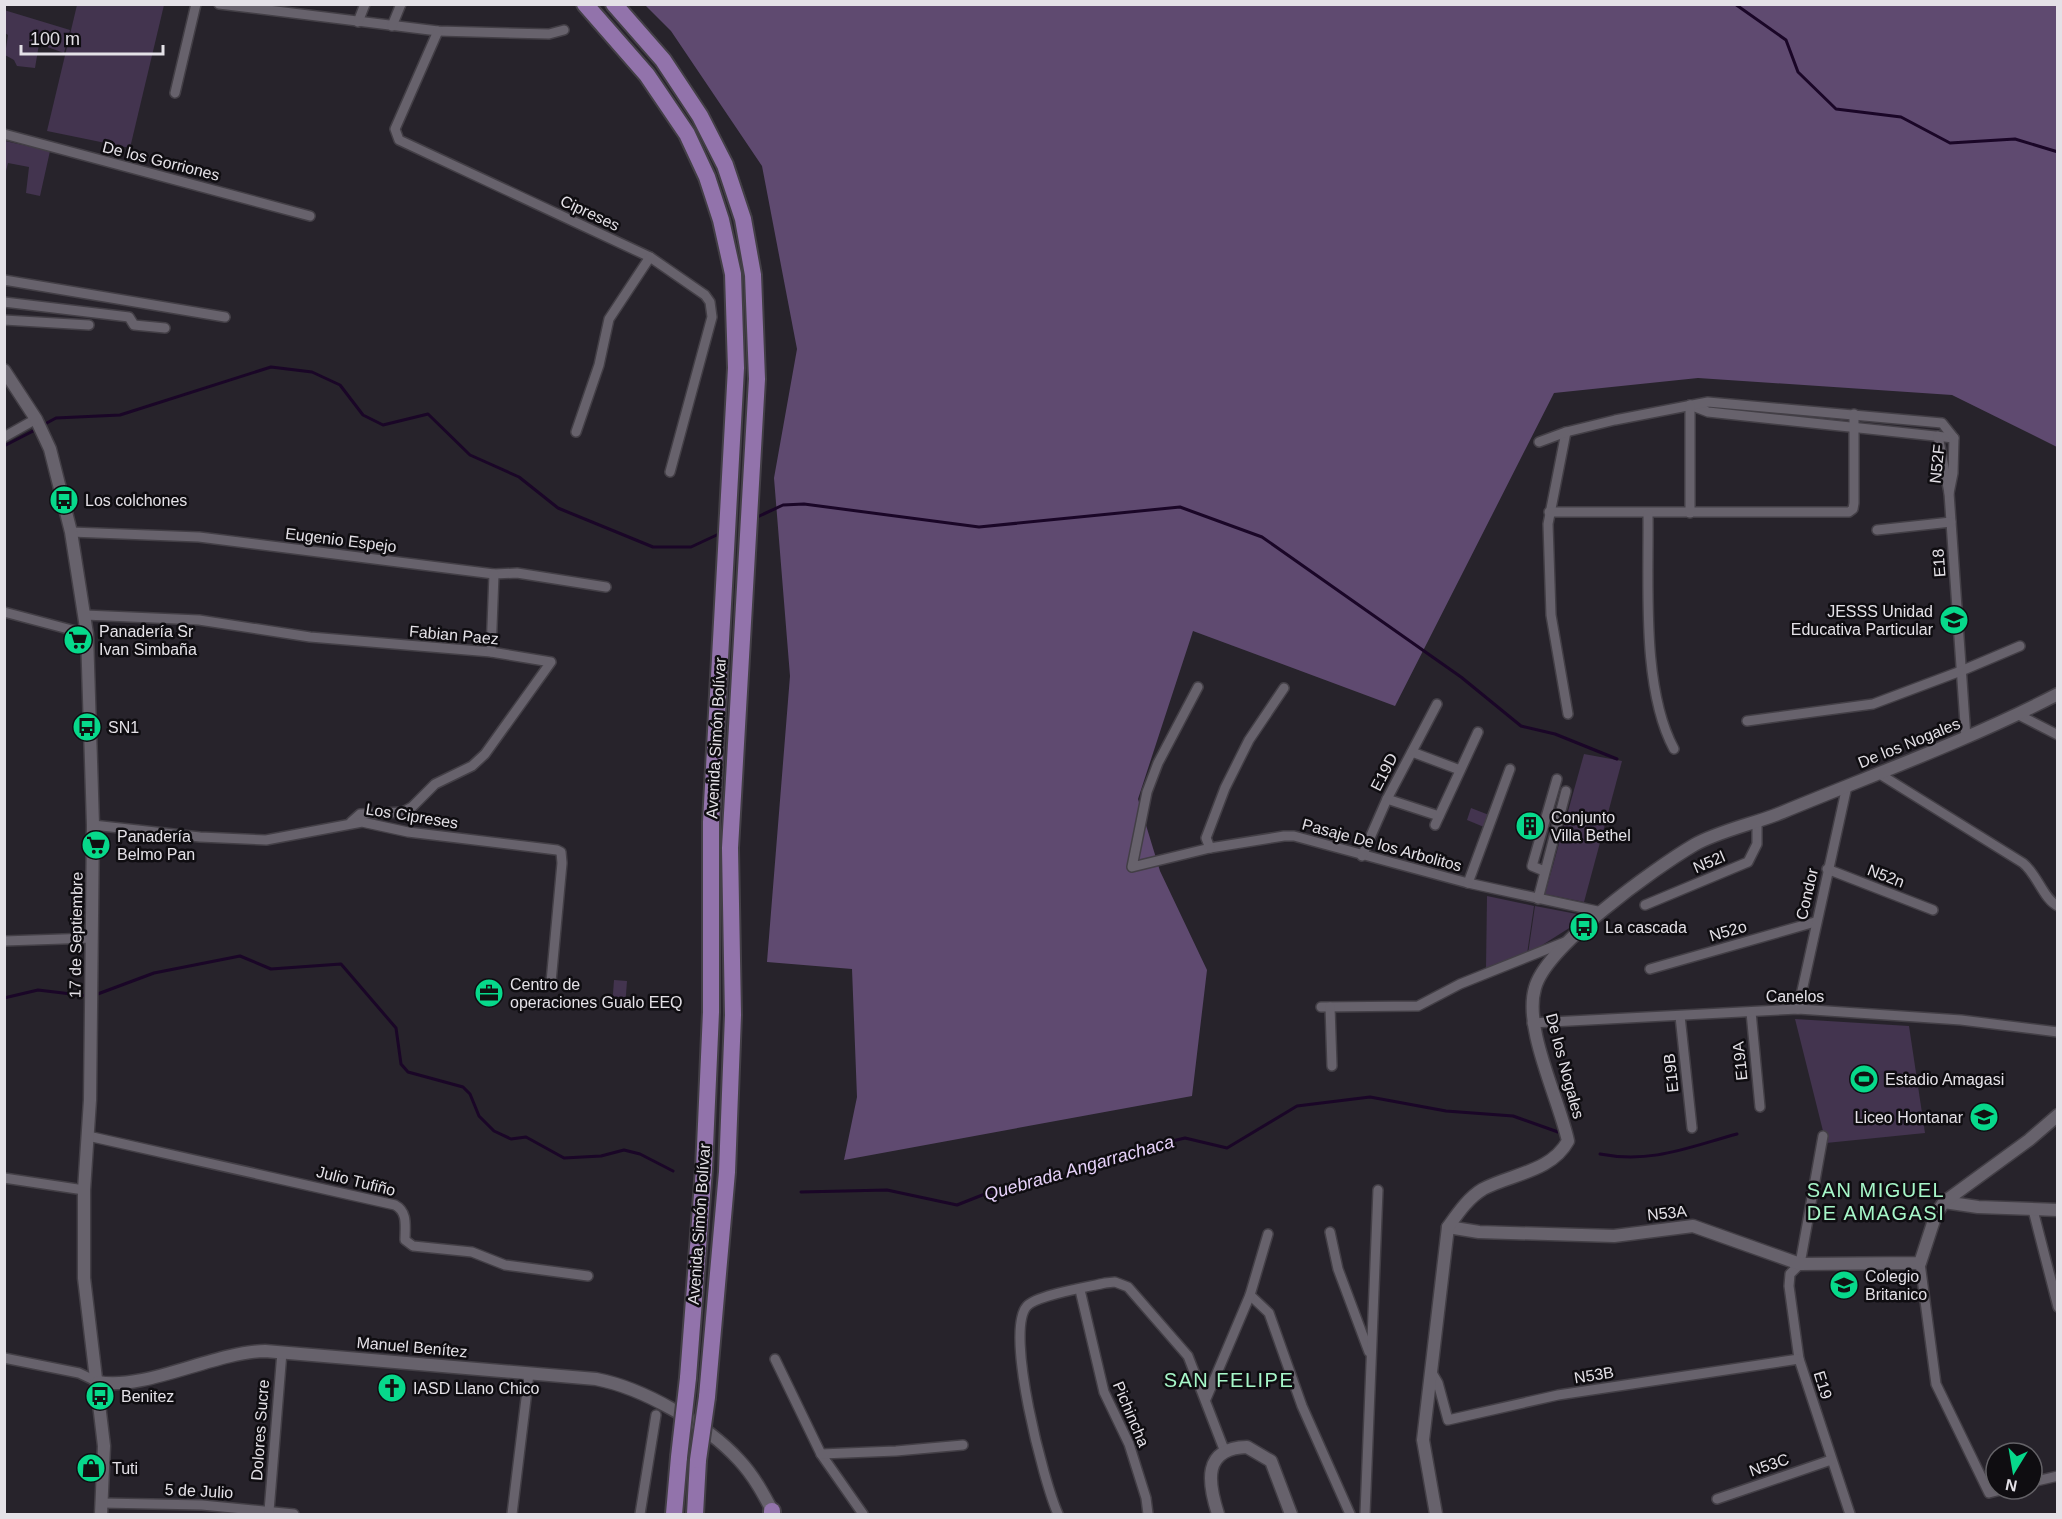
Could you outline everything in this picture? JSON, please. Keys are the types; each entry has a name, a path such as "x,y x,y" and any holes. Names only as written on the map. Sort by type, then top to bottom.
{"highway":[{"name":"Avenida Simón Bolívar","path":"585,4 647,75 687,134 707,177 721,220 733,274 736,368 711,822 711,1012 705,1146 688,1378 674,1515"},
{"name":"Avenida Simón Bolívar","path":"614,4 663,60 700,116 725,165 743,219 753,275 758,379 730,848 733,1015 727,1172 707,1397 698,1460 696,1512"}],"street":[{"path":"175,93 196,4"},
{"path":"219,4 438,31 549,34 564,30"},
{"path":"358,22 365,4"},
{"path":"392,26 401,4"},
{"name":"Cipreses","path":"438,31 395,129 399,140 650,257 705,295 712,310 670,472"},
{"name":"De los Gorriones","path":"4,134 310,216"},
{"path":"576,432 599,365 609,319 650,257"},
{"path":"4,280 225,317"},
{"path":"4,302 129,317 134,325 165,328"},
{"path":"4,320 89,326"},
{"name":"17 de Septiembre","path":"4,370 39,426 56,468 71,532 87,634 93,825 92,1005 84,1190 84,1278 104,1446 101,1509"},
{"name":"N52F","path":"1539,442 1566,432 1708,402 1941,423 1954,438 1953,473 1949,493"},
{"path":"1690,405 1690,513"},
{"name":"N52F","path":"1690,405 1708,412 1938,436 1949,493"},
{"path":"1549,512 1648,514 1848,512 1853,509 1854,503 1854,414"},
{"path":"4,437 39,426"},
{"path":"1566,432 1549,512 1551,615 1568,714"},
{"path":"1938,436 1954,438"},
{"name":"E18","path":"1949,493 1966,738"},
{"path":"1648,514 1650,659 1668,736 1674,749"},
{"path":"1878,530 1951,522"},
{"name":"Eugenio Espejo","path":"71,532 199,537 495,573 517,573 606,587"},
{"path":"491,652 495,573"},
{"path":"4,612 87,634"},
{"name":"Fabian Paez","path":"85,615 159,616 310,637 491,652 551,662 485,754 472,766 435,784 412,807 403,812 360,814 351,822"},
{"path":"1747,721 1873,704 2020,646"},
{"name":"Pasaje De los Arbolitos","path":"1198,687 1158,763 1147,792 1132,867 1210,848 1284,836 1468,883 1602,912"},
{"path":"1210,848 1206,838 1225,788 1249,740 1284,688"},
{"name":"De los Nogales","path":"1448,1227 1464,1205 1482,1190 1547,1162 1561,1153 1568,1141 1533,1023 1532,999 1537,982 1565,942 1602,912 1696,844 1756,823 1966,738 2058,694"},
{"name":"E19D","path":"1362,856 1387,799 1437,704"},
{"path":"2018,714 2058,735"},
{"path":"1387,799 1437,821 1478,732"},
{"path":"1412,752 1460,770"},
{"path":"1468,883 1510,769"},
{"path":"1878,773 2023,863 2033,871 2051,903 2058,906"},
{"path":"1544,871 1532,866 1557,779"},
{"name":"Condor","path":"1798,1009 1815,922 1847,786"},
{"path":"1538,899 1566,791"},
{"name":"Los Cipreses","path":"93,825 200,837 266,840 351,822 432,836 542,846 561,852 550,982"},
{"name":"N52l","path":"1645,905 1748,862 1757,843 1756,823"},
{"name":"N52n","path":"1827,869 1933,910"},
{"name":"N52o","path":"1650,969 1815,922"},
{"path":"4,941 92,938"},
{"path":"1332,1066 1326,1007 1418,1006 1460,984 1565,942"},
{"name":"Canelos","path":"1533,1023 1798,1009 1961,1020 2058,1032"},
{"name":"E19A","path":"1750,1012 1760,1107"},
{"name":"E19B","path":"1680,1016 1692,1128"},
{"path":"1984,1483 1936,1384 1920,1263 1936,1214 1944,1202 2029,1140 2058,1115"},
{"name":"Julio Tufiño","path":"88,1136 395,1204 404,1214 405,1240 413,1246 472,1252 505,1265 588,1276"},
{"name":"E19","path":"1823,1136 1800,1264 1790,1274 1789,1286 1799,1359 1850,1515"},
{"path":"4,1178 84,1190"},
{"path":"1365,1515 1378,1190"},
{"path":"1944,1202 1978,1207 2058,1210"},
{"path":"2033,1209 2058,1307"},
{"name":"N53A","path":"1448,1227 1479,1232 1614,1236 1693,1226 1800,1264 1920,1263"},
{"path":"1436,1515 1423,1440 1448,1227"},
{"path":"1330,1232 1338,1269 1371,1358"},
{"path":"1206,1399 1250,1295 1268,1234"},
{"path":"1058,1515 1046,1481 1021,1370 1018,1328 1022,1312 1033,1302 1115,1282 1128,1287 1182,1347 1193,1366 1225,1452"},
{"name":"Pichincha","path":"1080,1290 1104,1392 1129,1444 1146,1498 1148,1515"},
{"path":"1250,1295 1269,1313 1302,1406 1350,1515"},
{"name":"Manuel Benítez","path":"4,1358 79,1373 98,1382 141,1378 242,1352 282,1352 596,1378 630,1387 645,1394 725,1446 754,1478 773,1513"},
{"name":"Dolores Sucre","path":"269,1511 282,1352"},
{"path":"775,1359 821,1454 863,1515"},
{"name":"N53B","path":"1431,1371 1438,1383 1445,1419 1448,1420 1558,1395 1799,1359"},
{"path":"512,1515 529,1374"},
{"path":"640,1515 656,1415"},
{"path":"821,1454 896,1451 963,1444"},
{"path":"1218,1515 1210,1478 1215,1461 1225,1452 1247,1447 1268,1458 1274,1465 1291,1515"},
{"name":"N53C","path":"1716,1499 1831,1460"},
{"name":"5 de Julio","path":"101,1509 202,1505 294,1515"}],"shaded area":[{"path":"77,5 164,5 130,148 47,131"},
{"path":"645,5 2057,5 2057,447 1952,395 1698,378 1554,393 1395,706 1193,631 1138,799 1160,871 1207,970 1192,1096 844,1160 857,1097 852,969 767,962 790,676 774,478 797,349 762,166 671,31"},
{"path":"4,10 70,30 64,53 39,44 35,68 17,66 14,60 5,55 8,35 5,33"},
{"path":"5,141 50,151 40,196 26,193 29,167 8,163 5,175"},
{"path":"1584,754 1622,761 1584,902 1545,894"},
{"path":"1471,808 1489,815 1484,827 1467,820"},
{"path":"1487,896 1534,906 1527,954 1486,969"},
{"path":"1535,906 1582,915 1582,920 1528,954"},
{"path":"614,980 627,981 625,1008 612,1007"},
{"name":"Estadio Amagasi","path":"1795,1019 1909,1026 1925,1133 1826,1143"}],"waterway":[{"path":"1735,4 1786,40 1798,72 1836,109 1901,117 1950,143 2015,139 2058,152"},
{"path":"43,425 56,418 120,415 271,367 312,372 340,385 363,415 383,425 428,414 470,455 519,477 558,508 653,547 691,547 721,533"},
{"path":"4,446 37,429"},
{"path":"755,518 783,505 804,504 979,527 1180,507 1262,537 1461,677 1521,726 1555,734 1617,759"},
{"name":"Quebrada Angarrachaca","path":"95,995 154,973 240,956 271,969 341,964 396,1028 401,1064 408,1072 463,1087 470,1094 479,1116 494,1131 511,1139 526,1137 564,1158 601,1156 624,1150 640,1154 673,1171"},
{"name":"Quebrada Angarrachaca","path":"4,998 38,990 88,996"},
{"name":"Quebrada Angarrachaca","path":"801,1192 887,1190 957,1205 990,1192 1001,1194 1105,1165 1143,1148 1185,1138 1227,1148 1297,1106 1370,1097 1446,1111 1513,1116 1558,1132"},
{"name":"Quebrada Angarrachaca","path":"1600,1154 1636,1157 1670,1153 1737,1134"}],"place":[{"name":"Los colchones","path":"64,500"},
{"name":"JESSS Unidad Educativa Particular","path":"1954,620"},
{"name":"Panadería Sr Ivan Simbaña","path":"78,640"},
{"name":"SN1","path":"87,727"},
{"name":"Conjunto Villa Bethel","path":"1530,826"},
{"name":"Panadería Belmo Pan","path":"96,845"},
{"name":"La cascada","path":"1584,927"},
{"name":"Centro de operaciones Gualo EEQ","path":"489,993"},
{"name":"Estadio Amagasi","path":"1864,1079"},
{"name":"Liceo Hontanar","path":"1984,1117"},
{"name":"Colegio Britanico","path":"1844,1285"},
{"name":"IASD Llano Chico","path":"392,1388"},
{"name":"Benitez","path":"100,1396"},
{"name":"Tuti","path":"91,1468"}],"district":[{"name":"SAN MIGUEL DE AMAGASI","path":"1876,1202"},
{"name":"SAN FELIPE","path":"1229,1380"}]}
